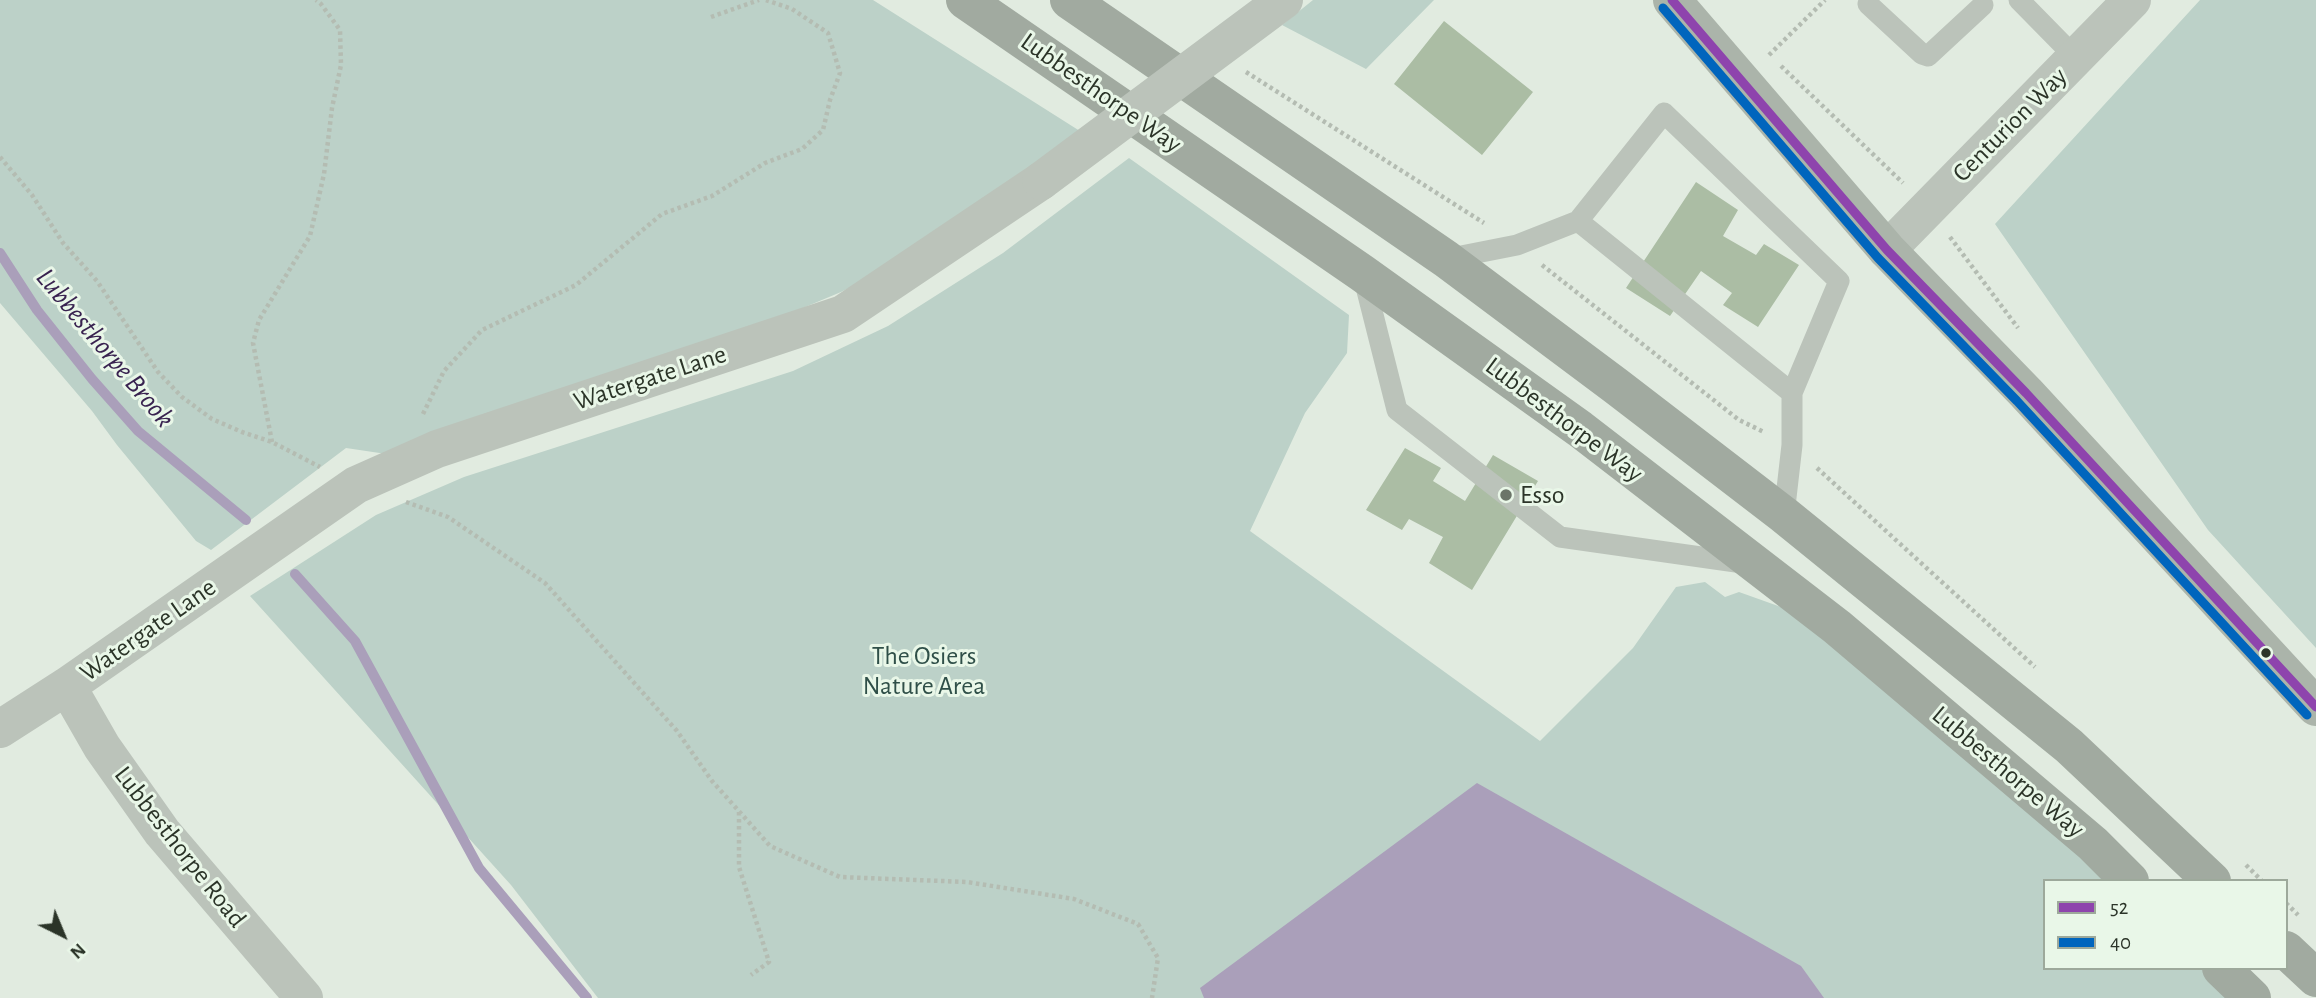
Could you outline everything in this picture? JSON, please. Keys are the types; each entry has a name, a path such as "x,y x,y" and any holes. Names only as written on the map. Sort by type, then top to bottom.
{"highway":[{"name":"Lubbesthorpe Way","path":"965,0 1362,273 1580,429 1837,627 2093,844 2128,879"},
{"path":"1069,0 1446,259 1784,515 2069,746 2210,879"},
{"path":"2288,952 2316,978"},
{"path":"2223,970 2252,998"}],"street":[{"name":"Watergate Lane","path":"0,729 67,686 356,485 436,449 843,314 1041,181 1284,0"},
{"path":"1672,0 1887,250 2026,393 2316,707"},
{"name":"Centurion Way","path":"1887,250 2132,0"},
{"name":"Lubbesthorpe Road","path":"67,686 102,747 162,832 304,998"}],"lane":[{"path":"2019,0 2076,58"},
{"path":"1868,4 1922,54 1928,56 1988,2"},
{"path":"1446,259 1517,245 1578,221 1664,113 1839,281 1792,393 1792,445 1784,515"},
{"path":"1578,221 1792,393"},
{"path":"1362,273 1397,410 1560,537 1752,564"}],"path":[{"path":"272,442 254,343 259,320 310,236 324,174 332,108 341,65 340,30 316,0"},
{"path":"711,17 760,0"},
{"path":"436,449 420,418 444,371 482,330 576,285 662,214 712,196 765,163 803,149 823,130 839,73 828,33 792,9 766,0"},
{"path":"1769,55 1825,0"},
{"path":"0,157 32,195 63,243 97,281 158,372 181,397 212,419 272,442 356,485 447,517 545,583 677,731 712,781 770,846 841,877 967,882 1074,899 1138,924 1158,958 1153,998"},
{"path":"739,811 739,867 769,962 751,975"}],"green space":[{"path":"0,0 873,0 1083,133 900,262 841,292 767,323 393,455 346,448 211,550 196,541 92,411 0,303"},
{"path":"1313,0 1434,0 1366,69 1282,25"},
{"path":"2200,0 2316,0 2316,648 2208,530 1995,224"},
{"name":"The Osiers Nature Area","path":"1129,158 1349,315 1347,353 1305,413 1250,531 1540,741 1633,648 1676,587 1705,582 1725,597 1739,592 1837,627 2128,879 2043,879 2043,970 2222,970 2251,998 598,998 511,885 250,596 376,515 464,477 793,371 888,326 1003,253"}],"shaded area":[{"path":"1477,783 1801,966 1824,998 1204,998 1200,988"}],"building":[{"path":"1444,21 1533,92 1482,155 1394,84"},
{"path":"1696,182 1738,210 1723,236 1756,255 1764,244 1799,265 1758,327 1723,305 1732,293 1701,271 1670,316 1626,288"},
{"path":"1405,448 1441,468 1433,481 1465,501 1493,455 1538,481 1472,590 1429,563 1443,537 1409,519 1402,530 1366,510"}],"waterway":[{"name":"Lubbesthorpe Brook","path":"0,253 37,310 138,431 246,520"},
{"path":"295,574 355,641 479,868 587,998"}],"transit line":[{"name":"52","path":"1672,0 1887,250 2026,393 2316,707"},
{"name":"40","path":"1663,8 1878,258 2017,401 2307,715"}],"place":[{"name":"Esso","path":"1506,495"}]}
